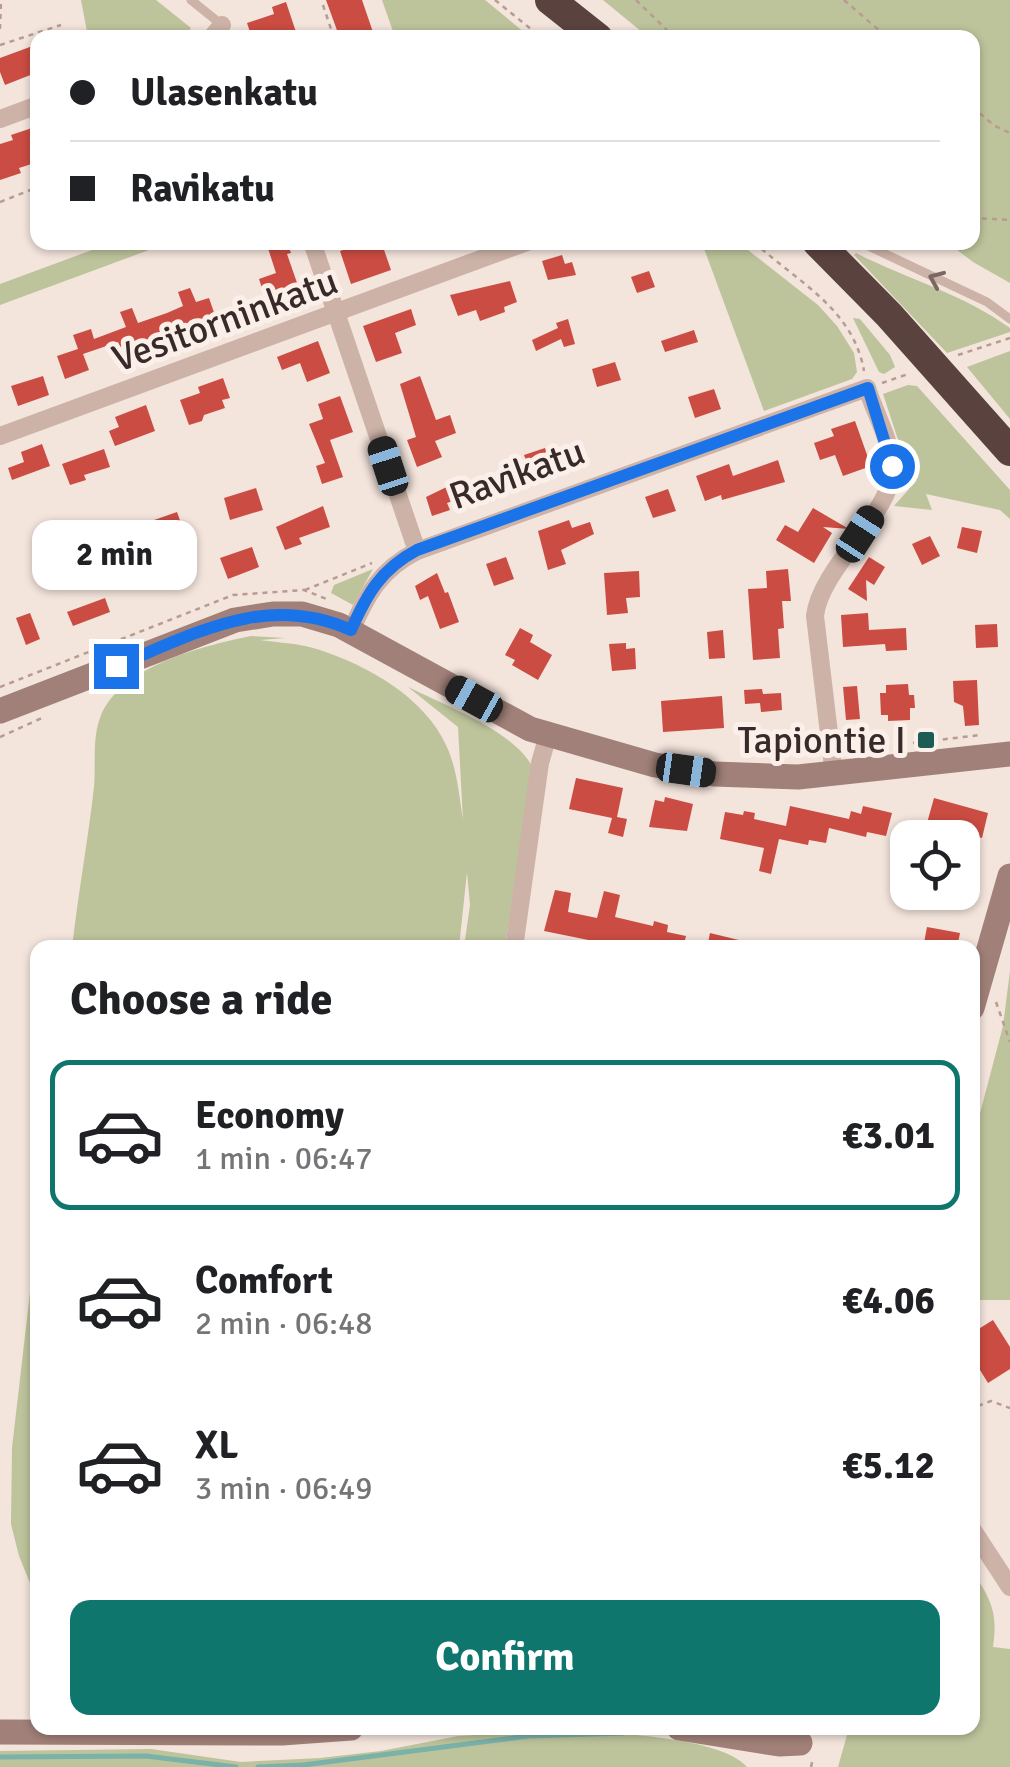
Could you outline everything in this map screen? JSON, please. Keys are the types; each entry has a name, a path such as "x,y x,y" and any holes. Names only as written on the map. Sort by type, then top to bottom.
{"highway":[{"path":"550,0 588,30"},
{"path":"825,250 889,315 1010,451"}],"street":[{"path":"0,118 30,108"},
{"path":"315,250 417,550"},
{"name":"Vesitorninkatu","path":"0,436 507,250"},
{"path":"834,774 815,616 821,593 879,504 892,477 890,455 868,388"},
{"name":"Ravikatu","path":"351,630 376,580 398,560 417,550 868,388"},
{"path":"0,711 193,634 253,616 302,614 351,630 504,716 548,735 655,765 767,777 834,774 1010,754"},
{"path":"517,940 540,763 548,735"},
{"path":"968,756 1010,764"},
{"path":"981,1000 989,948 1010,876"},
{"path":"989,948 1010,902"},
{"path":"980,1541 1010,1587"},
{"path":"0,1732 30,1732"},
{"path":"737,1735 787,1741"}],"lane":[{"path":"191,0 214,30"},
{"path":"877,250 987,302 1010,319"}],"path":[{"path":"0,29 1,0"},
{"path":"496,0 532,30"},
{"path":"636,0 667,30"},
{"path":"844,0 879,30"},
{"path":"323,5 331,30"},
{"path":"48,30 61,26"},
{"path":"0,45 30,36"},
{"path":"980,114 1010,133"},
{"path":"0,202 30,189"},
{"path":"980,218 1010,220"},
{"path":"764,250 827,300 840,316 862,358 868,388 918,370"},
{"path":"952,358 1010,338"},
{"path":"304,590 364,565 398,560"},
{"path":"0,737 46,716"},
{"path":"981,1000 1000,1006 1010,1042"},
{"path":"980,1405 991,1401 1010,1408"}],"green space":[{"path":"81,0 156,0 191,28 189,30 87,30"},
{"path":"382,0 485,0 521,30 393,30"},
{"path":"603,0 1010,0 1010,283 957,250 980,250 980,30 639,30"},
{"path":"92,250 149,250 0,305 0,284"},
{"path":"705,250 748,250 818,305 854,353 857,372 852,379 764,411"},
{"path":"856,253 973,306 1010,328 1010,332 947,353"},
{"path":"853,318 860,319 890,355 895,367 884,374 879,372"},
{"path":"1010,351 1010,419 967,367"},
{"path":"908,385 917,386 1010,490 1010,519 1000,510 926,494 932,510 894,506 909,489 909,473 883,394"},
{"path":"373,569 353,605 331,593 334,585"},
{"path":"251,636 285,638 260,640 320,650 393,686 424,712 446,745 463,820 458,727 408,687 476,720 522,753 532,766 506,940 465,940 470,905 467,872 460,940 73,940 100,718 110,700 143,672 210,646"},
{"path":"1010,971 1010,1300 980,1300 980,1113 1003,1026"},
{"path":"30,1292 30,1583 11,1524 12,1448"},
{"path":"980,1583 992,1607 993,1647 1010,1649 1010,1767 838,1767 847,1735 980,1735"},
{"path":"631,1735 712,1748 747,1767 0,1767 0,1751 151,1749 241,1762 381,1751 458,1736"}],"building":[{"path":"326,0 362,0 372,30 337,30"},
{"path":"286,2 295,30 249,30 247,23 274,14 272,7"},
{"path":"30,47 30,75 5,85 0,58"},
{"path":"30,129 30,165 19,168 21,173 0,180 0,144 13,140 11,135"},
{"path":"269,250 290,250 287,254 304,303 283,310 274,287 263,291 259,279 276,273"},
{"path":"384,250 391,270 351,284 340,251"},
{"path":"562,255 565,264 572,262 576,275 548,280 542,261"},
{"path":"649,271 655,287 637,293 631,277"},
{"path":"510,281 517,302 504,307 505,312 480,321 476,310 458,316 450,295"},
{"path":"190,288 196,302 209,298 219,327 182,340 180,333 156,342 158,348 125,360 118,342 83,354 89,370 65,379 57,356 78,349 73,335 91,329 94,339 126,327 120,312 132,308 138,323 167,313 183,306 178,292"},
{"path":"411,309 416,325 395,333 402,353 376,362 363,326"},
{"path":"568,319 575,344 564,347 561,339 536,351 532,340"},
{"path":"694,330 698,342 665,352 661,341"},
{"path":"318,341 330,373 307,382 300,363 282,370 277,357"},
{"path":"615,362 621,380 597,387 592,369"},
{"path":"43,376 49,395 18,406 11,386"},
{"path":"420,376 436,420 450,415 456,433 435,441 442,457 417,467 407,440 416,437 400,384"},
{"path":"223,378 230,398 222,400 225,408 189,425 180,400 200,393 198,387"},
{"path":"714,389 721,409 695,418 688,397"},
{"path":"340,396 353,432 330,440 343,477 322,484 316,466 325,463 309,424 323,419 318,404"},
{"path":"146,405 155,431 115,446 109,431 119,427 115,417"},
{"path":"855,421 871,466 843,476 835,455 820,460 814,443 834,436 831,429"},
{"path":"42,444 50,466 12,480 8,468 24,462 21,452"},
{"path":"545,448 553,473 533,480 524,455"},
{"path":"104,449 110,467 84,475 86,480 70,485 62,464"},
{"path":"778,460 785,482 705,501 696,476 729,464 733,476"},
{"path":"459,481 465,497 447,503 450,510 432,516 426,497"},
{"path":"256,488 263,510 230,520 224,498"},
{"path":"668,489 676,511 653,518 645,497"},
{"path":"323,506 330,527 299,538 302,544 285,550 276,527"},
{"path":"813,508 849,529 823,527 832,533 814,563 776,540 785,525 798,532"},
{"path":"177,512 182,526 169,531 174,544 145,554 140,540 118,548 114,534"},
{"path":"569,520 572,528 590,522 594,534 561,550 566,564 548,570 538,531"},
{"path":"962,527 982,531 977,553 957,548"},
{"path":"930,536 940,556 922,565 912,544"},
{"path":"98,543 106,566 87,573 90,579 67,587 66,581 48,588 39,564"},
{"path":"252,547 259,567 228,579 220,558"},
{"path":"506,557 514,579 494,586 486,564"},
{"path":"869,557 885,567 874,585 866,580 867,601 848,589"},
{"path":"788,569 791,601 782,601 784,628 778,629 780,658 753,660 748,589 767,588 766,571"},
{"path":"639,571 640,597 626,598 628,613 607,615 604,573"},
{"path":"437,573 459,622 440,629 428,596 420,600 415,586"},
{"path":"105,598 110,612 73,626 67,612"},
{"path":"30,613 40,639 26,645 16,618"},
{"path":"868,613 869,630 906,628 907,650 886,651 885,644 843,647 841,615"},
{"path":"997,624 998,647 976,648 975,625"},
{"path":"520,628 533,635 530,642 552,655 538,680 512,665 515,660 505,655"},
{"path":"723,630 725,658 709,659 707,632"},
{"path":"626,643 626,649 635,648 636,669 612,671 609,644"},
{"path":"977,680 979,725 965,726 963,706 954,702 953,681"},
{"path":"908,684 915,708 910,708 910,720 888,721 888,715 881,715 880,693 886,693 886,685"},
{"path":"857,686 860,719 846,720 843,687"},
{"path":"762,689 763,694 781,693 782,710 761,712 760,703 745,704 744,690"},
{"path":"722,696 724,728 663,732 661,701"},
{"path":"576,778 623,788 617,817 627,819 623,837 608,833 612,818 569,809"},
{"path":"665,797 693,804 687,831 649,827 655,800 664,802"},
{"path":"934,798 988,813 982,838 980,820 928,820"},
{"path":"790,806 849,819 851,811 861,814 863,806 892,813 886,836 867,832 866,837 829,828 826,843 809,840 808,845 779,839 771,874 759,871 764,848 720,839 725,812 755,813 754,819 786,826"},
{"path":"555,890 571,893 568,912 597,918 604,891 620,895 615,917 653,926 654,921 668,925 667,932 686,936 685,940 588,940 544,931"},
{"path":"927,927 960,933 959,940 925,940"},
{"path":"710,933 739,940 709,940"},
{"path":"993,1320 1010,1347 1010,1369 988,1383 980,1370 980,1328"}],"waterway":[{"path":"303,1765 560,1735"},
{"path":"0,1757 146,1756 236,1767"},
{"path":"258,1767 304,1765"}],"place":[{"name":"Tapiontie I","path":"926,740"}],"route":[{"path":"116,666 193,634 253,616 302,614 351,630 376,580 398,560 417,550 868,388 892,466"}]}
